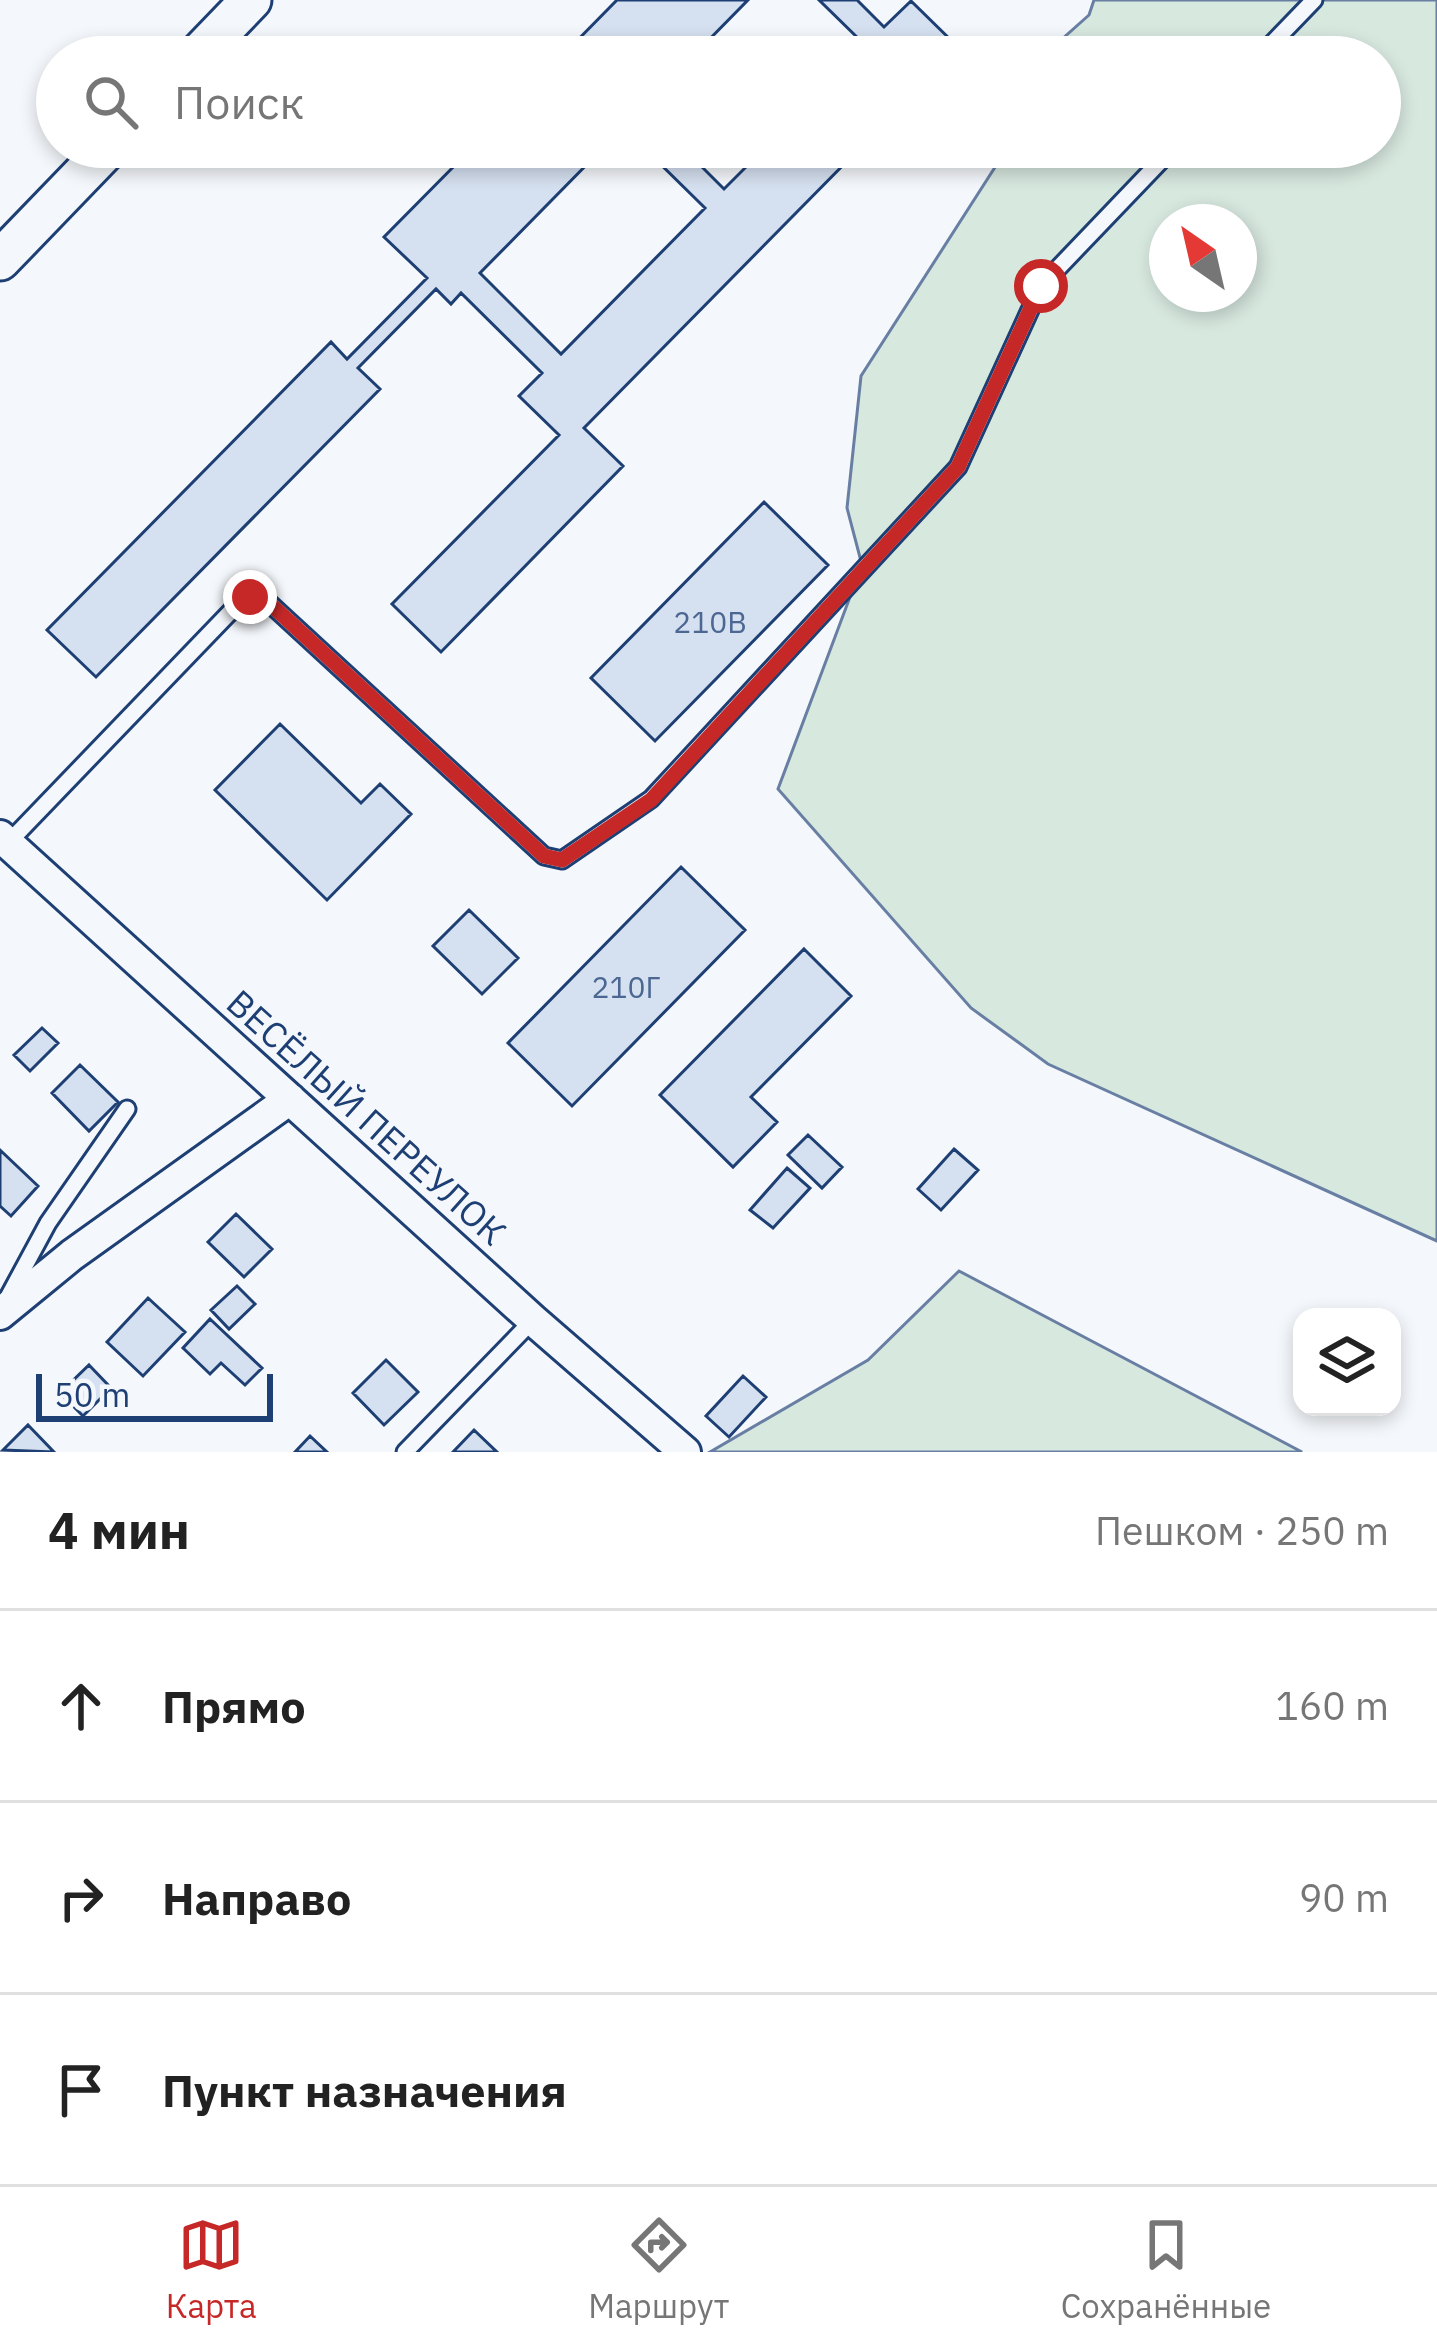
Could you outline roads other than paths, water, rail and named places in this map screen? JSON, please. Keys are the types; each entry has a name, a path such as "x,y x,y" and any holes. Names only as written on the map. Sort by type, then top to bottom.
{"main road":[{"path":"216,36 250,0"},
{"path":"0,260 89,168"}],"street":[{"name":"ВЕСЁЛЫЙ ПЕРЕУЛОК","path":"4,839 685,1452"},
{"path":"0,1313 72,1255 290,1099"}],"lane":[{"path":"1279,36 1314,0"},
{"path":"4,839 250,597 267,601 544,856 562,860 651,800 958,467 1041,286 1154,168"},
{"path":"0,1313 48,1223 127,1109"},
{"path":"405,1452 533,1320"}]}
